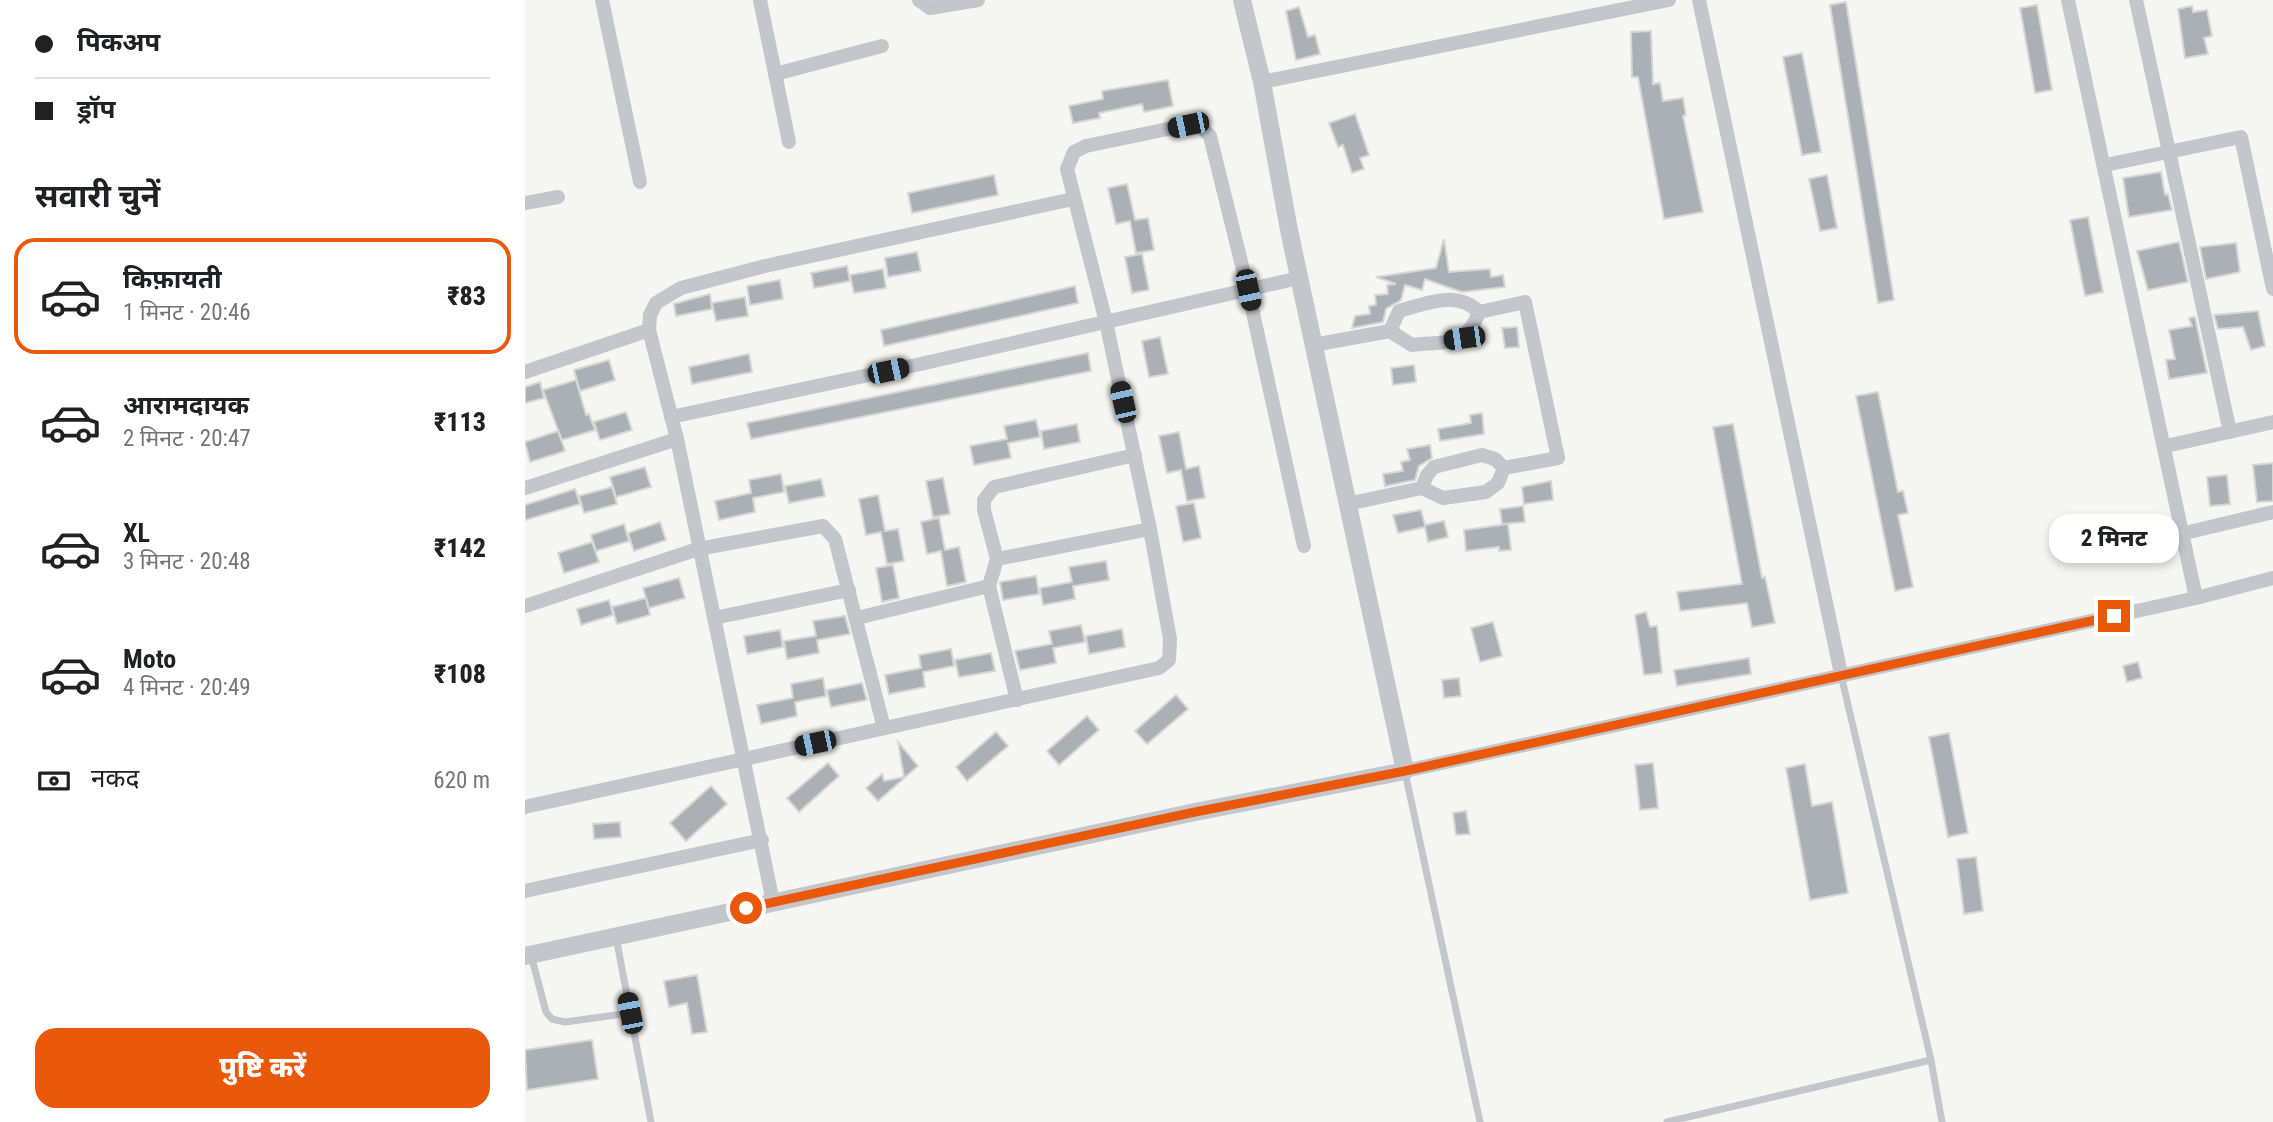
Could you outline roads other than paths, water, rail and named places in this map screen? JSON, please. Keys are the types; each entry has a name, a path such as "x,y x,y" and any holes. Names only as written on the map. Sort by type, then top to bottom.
{"street":[{"path":"601,0 640,182"},
{"path":"760,0 789,142"},
{"path":"919,0 930,8 978,0"},
{"path":"1242,0 1262,82 1299,278 1405,771"},
{"path":"1262,82 1669,0"},
{"path":"1699,0 1841,674"},
{"path":"2068,0 2185,533 2196,598"},
{"path":"2136,0 2230,432"},
{"path":"775,74 883,46"},
{"path":"525,807 1017,700 1159,667 1169,660 1170,639 1135,455 1106,322 1067,169 1074,152 1086,146 1188,125 1201,127 1210,136 1248,290 1304,546"},
{"path":"2105,165 2241,137 2273,289"},
{"path":"525,203 558,197"},
{"path":"773,902 677,439 649,330 650,315 656,303 681,288 765,266 1073,199"},
{"path":"671,416 1299,278"},
{"path":"1390,331 1399,311 1421,305 1460,298 1469,302 1479,312"},
{"path":"1479,312 1525,302 1558,458 1504,468"},
{"path":"1390,331 1398,340 1412,345 1464,338 1473,330 1479,312"},
{"path":"525,372 649,330"},
{"path":"1313,345 1390,331"},
{"path":"2166,446 2273,422"},
{"path":"525,488 677,439"},
{"path":"1017,700 989,586 997,559 984,510 987,493 994,487 1135,455"},
{"path":"1422,488 1434,467 1482,455 1495,459 1504,468"},
{"path":"1347,504 1422,488 1443,498 1486,492 1498,483 1504,468"},
{"path":"2185,533 2273,512"},
{"path":"525,606 698,549 823,526 835,539 884,729"},
{"path":"997,559 1150,530"},
{"path":"528,955 1195,812 1405,771 2273,579"},
{"path":"857,618 989,586"},
{"path":"714,618 849,590"},
{"path":"525,891 762,840"}],"lane":[{"path":"1841,674 1931,1060 1942,1122"},
{"path":"1405,771 1481,1122"},
{"path":"616,937 651,1122"},
{"path":"528,955 546,1012 552,1019 565,1022 630,1013"},
{"path":"1667,1122 1931,1060"}]}
